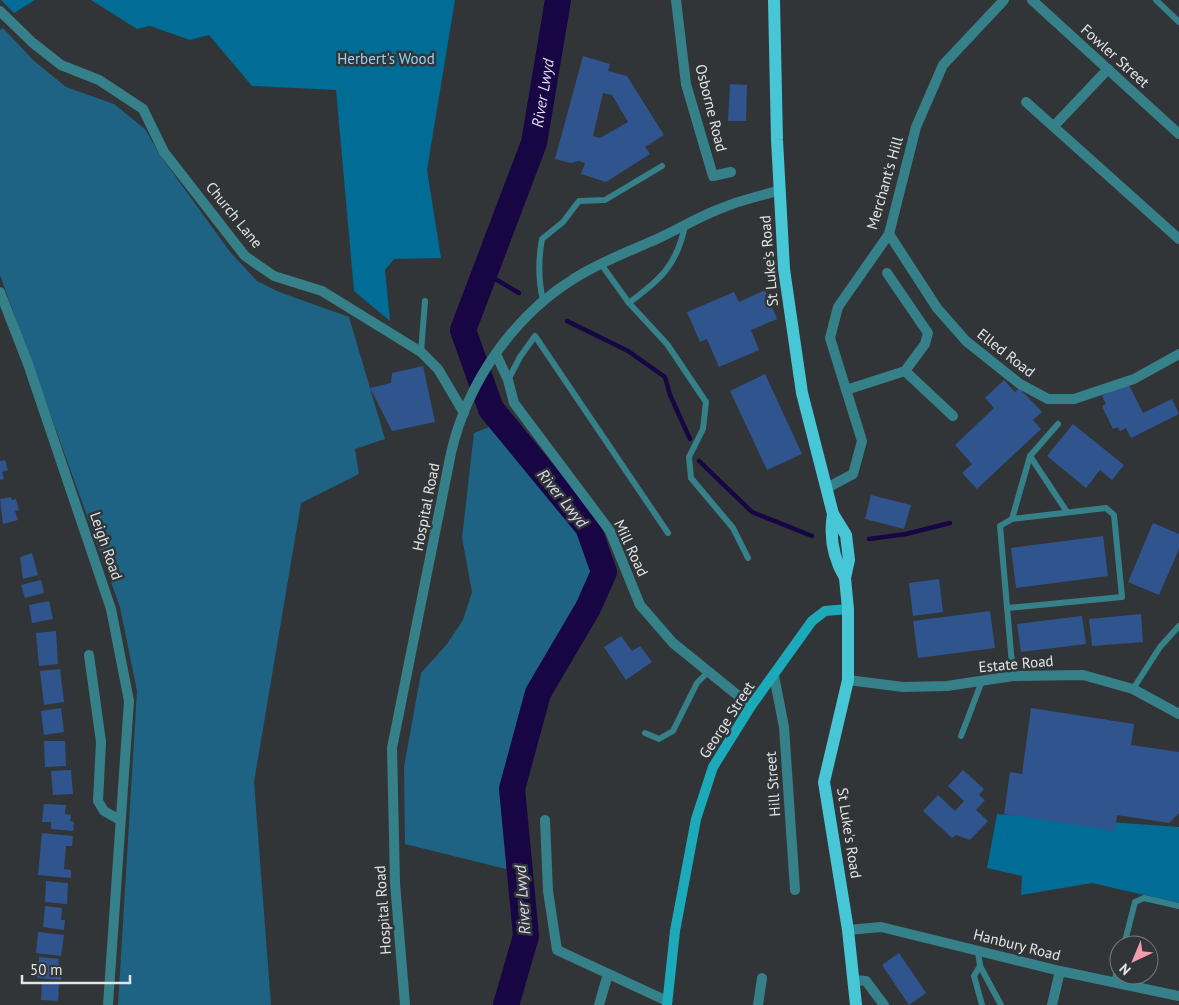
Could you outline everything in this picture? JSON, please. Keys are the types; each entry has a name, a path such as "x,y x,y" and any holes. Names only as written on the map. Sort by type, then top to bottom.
{"main road":[{"name":"St Luke's Road","path":"774,0 784,269 802,393 833,514 846,535 849,560 845,578 848,609 848,680 824,782 848,930 856,1005"},
{"name":"George Street","path":"667,1003 675,931 696,819 713,767 750,706 774,676 812,621 825,610 848,609"}],"street":[{"name":"Osborne Road","path":"676,0 686,84 713,176 731,172"},
{"name":"Merchant's Hill","path":"827,488 853,474 862,441 830,338 838,307 889,234 916,127 943,65 1004,0"},
{"name":"Fowler Street","path":"1032,0 1179,134"},
{"name":"Church Lane","path":"0,11 33,43 61,65 99,80 143,109 164,152 245,256 274,276 322,291 421,352 438,369 464,413"},
{"path":"1054,126 1108,69"},
{"path":"1026,102 1179,239"},
{"name":"Hospital Road","path":"405,1005 395,883 392,748 456,430 469,402 496,354 516,327 543,300 575,278 601,264 722,208 780,190"},
{"name":"Elled Road","path":"889,234 937,308 966,341 1020,384 1048,399 1074,399 1125,382 1179,354"},
{"path":"846,390 904,371 925,344 928,333 887,273"},
{"name":"Leigh Road","path":"0,292 28,364 111,609 129,701 108,1005"},
{"name":"Mill Road","path":"496,354 508,380 514,403 610,531 640,605 673,643 750,706"},
{"path":"904,371 953,416"},
{"path":"89,655 100,742 98,801 104,811 120,820"},
{"name":"Estate Road","path":"848,680 903,687 947,686 1013,676 1083,675 1133,689 1179,714"},
{"name":"Hill Street","path":"774,676 784,728 795,890"},
{"path":"545,820 548,891 557,950 667,1003"},
{"name":"Hanbury Road","path":"848,930 881,927 1060,971 1109,981"},
{"path":"1052,1005 1060,971"},
{"path":"599,1005 608,974"},
{"path":"758,1005 762,978"},
{"path":"853,980 866,981 884,1005"},
{"name":"Hanbury Road","path":"1128,985 1179,996"}],"lane":[{"path":"1156,0 1179,22"},
{"path":"543,300 538,270 542,239 563,222 579,201 605,200 662,166"},
{"path":"629,302 667,271 680,249 685,226"},
{"path":"601,264 629,302 667,344 706,402 703,429 689,457 691,478 733,528 748,558"},
{"path":"421,352 425,302"},
{"path":"508,380 520,357 535,336 668,533"},
{"path":"1012,520 1030,456 1058,424"},
{"path":"1030,456 1067,512"},
{"path":"1007,608 1122,597 1114,514 1106,508 1067,512 1012,520 1000,526 1007,608 1013,676"},
{"path":"1133,689 1160,647 1179,626"},
{"path":"645,733 659,739 673,731 697,683 708,672"},
{"path":"961,736 982,681"},
{"path":"1127,935 1135,902 1144,898 1179,906"},
{"path":"978,951 980,966 1001,1005"},
{"path":"980,966 974,976 982,1005"}],"shaded area":[{"path":"3,28 33,60 66,87 114,104 145,129 160,155 230,252 257,281 279,292 349,317 385,439 355,449 359,474 301,503 254,782 271,1005 118,1005 137,691 120,607 0,275 0,30"},
{"path":"489,427 591,547 595,573 572,629 535,682 506,765 506,869 405,844 404,767 421,673 447,644 463,620 472,592 462,538 474,433"}],"green space":[{"path":"1,0 35,0 14,13"},
{"name":"Herbert's Wood","path":"91,0 455,0 427,170 441,258 394,259 385,270 390,321 354,291 336,90 252,86 209,35 190,40 150,26 137,29"},
{"path":"997,814 1179,827 1179,903 1092,883 1021,895 1022,876 987,868"}],"building":[{"path":"583,56 610,64 608,71 627,76 664,135 645,147 650,154 606,182 581,174 585,163 579,161 571,163 555,159","holes":["603,93 612,95 628,122 600,138 593,136"]},
{"path":"730,84 747,85 746,121 728,121"},
{"path":"765,290 777,319 751,330 759,350 719,367 707,339 700,342 687,312 734,292 739,302"},
{"path":"423,366 435,422 392,431 370,388 391,383 392,373"},
{"path":"765,374 802,454 767,470 730,391"},
{"path":"1004,380 1015,392 1019,388 1042,412 1033,420 1041,429 977,489 962,473 972,464 955,445 994,408 985,398"},
{"path":"1128,383 1143,413 1172,399 1179,414 1131,438 1126,428 1120,431 1118,427 1113,429 1102,406 1106,404 1102,396"},
{"path":"1073,424 1124,465 1112,480 1100,470 1086,488 1047,456"},
{"path":"5,460 8,470 2,472 4,479 0,480 0,461"},
{"path":"871,495 911,505 904,529 865,519"},
{"path":"11,497 12,500 16,499 19,510 15,511 18,520 3,524 0,499"},
{"path":"1153,523 1179,534 1179,549 1159,595 1128,582"},
{"path":"1103,536 1108,576 1016,588 1011,548"},
{"path":"32,553 38,575 23,579 20,557"},
{"path":"939,579 943,612 913,616 909,583"},
{"path":"41,580 44,593 25,598 21,585"},
{"path":"49,601 53,619 32,623 29,605"},
{"path":"990,611 995,648 918,658 913,621"},
{"path":"1141,614 1143,642 1092,646 1089,619"},
{"path":"1082,616 1086,644 1021,652 1017,624"},
{"path":"56,631 58,664 39,666 36,633"},
{"path":"621,636 632,651 640,646 652,662 626,680 604,647"},
{"path":"60,669 64,702 44,705 40,671"},
{"path":"61,708 64,732 44,735 41,711"},
{"path":"1031,708 1134,724 1131,745 1179,752 1179,813 1169,823 1117,815 1115,831 1004,814 1010,772 1022,774"},
{"path":"44,741 65,741 66,766 45,767"},
{"path":"71,770 73,794 53,795 51,771"},
{"path":"963,770 984,789 979,795 985,800 976,810 988,821 970,840 956,835 952,838 923,811 938,795 955,811 964,801 948,786"},
{"path":"44,804 66,805 65,814 71,815 70,821 74,822 73,831 51,829 51,822 42,822"},
{"path":"42,833 73,836 72,846 66,846 64,869 71,870 71,878 38,875"},
{"path":"46,881 68,883 67,904 45,902"},
{"path":"45,906 62,908 61,920 65,920 64,930 43,927"},
{"path":"38,932 64,935 61,956 36,953"},
{"path":"899,953 926,993 909,1005 882,965"},
{"path":"39,957 59,959 58,970 62,971 61,980 37,978"},
{"path":"42,983 59,984 58,1001 41,1000"}],"waterway":[{"name":"River Lwyd","path":"506,1005 526,936 512,789 538,693 588,608 604,572 588,527 491,409 463,330 534,143 558,0"},
{"path":"485,273 519,293"},
{"path":"567,321 628,351 665,377 670,395 690,439"},
{"path":"699,461 752,512 812,536"},
{"path":"869,539 906,534 950,523"}]}
